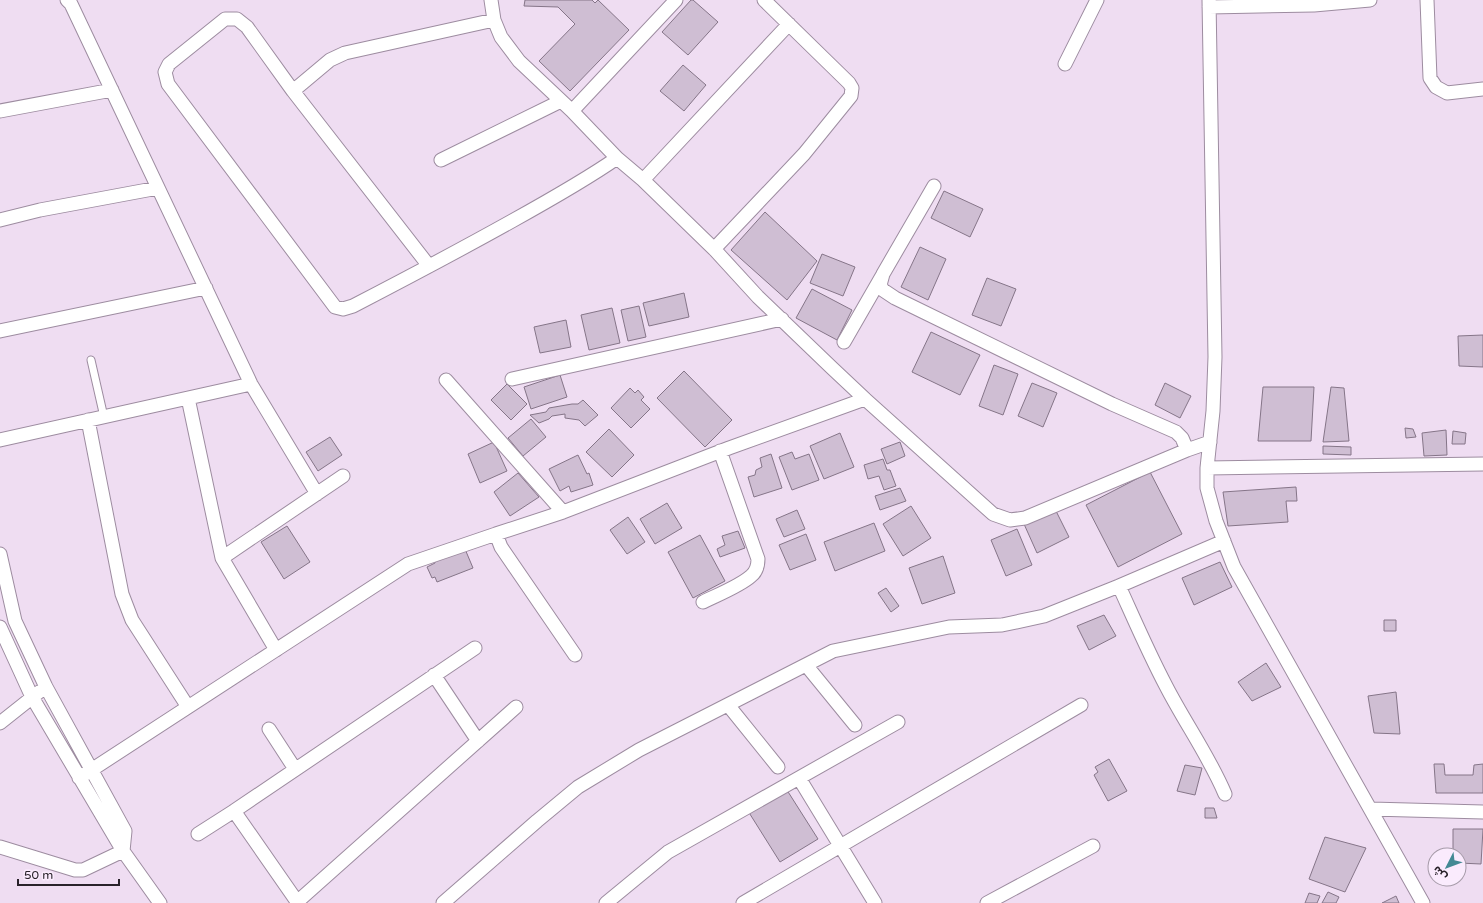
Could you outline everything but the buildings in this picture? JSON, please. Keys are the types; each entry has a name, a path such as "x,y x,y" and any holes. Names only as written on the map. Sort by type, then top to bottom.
{"street":[{"path":"67,0 71,4 252,384 317,494"},
{"path":"490,0 494,20 501,37 519,61 572,111 617,158 643,180 714,249 758,297 865,399 993,514 1010,520 1025,518 1187,450 1210,442"},
{"path":"572,111 676,0"},
{"path":"714,249 804,154 851,96 852,88 849,83 764,0"},
{"path":"1065,64 1097,0"},
{"path":"1370,0 1314,5 1209,3 1215,357 1213,411 1207,468 1207,488 1213,510 1234,567 1423,903"},
{"path":"1427,0 1430,78 1436,87 1447,93 1483,89"},
{"path":"429,266 293,91 247,26 237,19 225,19 169,64 165,72 168,84 335,307 343,309 353,306 429,266 589,177 617,158"},
{"path":"293,91 330,60 345,54 494,20"},
{"path":"643,180 789,24"},
{"path":"0,111 112,90"},
{"path":"441,160 561,101"},
{"path":"844,342 934,186"},
{"path":"0,220 40,210 158,188"},
{"path":"883,274 880,285 889,295 1112,404 1176,432 1182,438 1187,450"},
{"path":"0,331 206,288"},
{"path":"512,380 782,319"},
{"path":"446,380 563,512"},
{"path":"0,440 252,384"},
{"path":"188,398 222,558 276,650"},
{"path":"79,778 408,564 563,512 720,451 865,399"},
{"path":"88,420 122,594 132,620 188,707"},
{"path":"703,602 746,580 752,575 758,563 758,559 720,451"},
{"path":"1207,468 1483,464"},
{"path":"222,558 343,476"},
{"path":"496,534 501,547 575,655"},
{"path":"443,903 578,787 639,750 833,651 949,627 1002,625 1044,616 1224,541"},
{"path":"0,554 14,621 46,687 125,831 122,851"},
{"path":"1119,586 1165,685 1190,731 1216,773 1225,794"},
{"path":"0,626 32,697 122,851 160,903"},
{"path":"198,834 475,648"},
{"path":"806,665 855,725"},
{"path":"434,675 478,741"},
{"path":"0,723 46,687"},
{"path":"728,705 778,767"},
{"path":"743,903 1081,705"},
{"path":"234,811 298,902 516,707"},
{"path":"606,903 668,852 898,722"},
{"path":"269,729 295,769"},
{"path":"799,778 875,903"},
{"path":"1370,809 1483,812"},
{"path":"987,903 1093,846"},
{"path":"0,847 75,870 83,870 122,851"}],"lane":[{"path":"91,360 104,417"}]}
